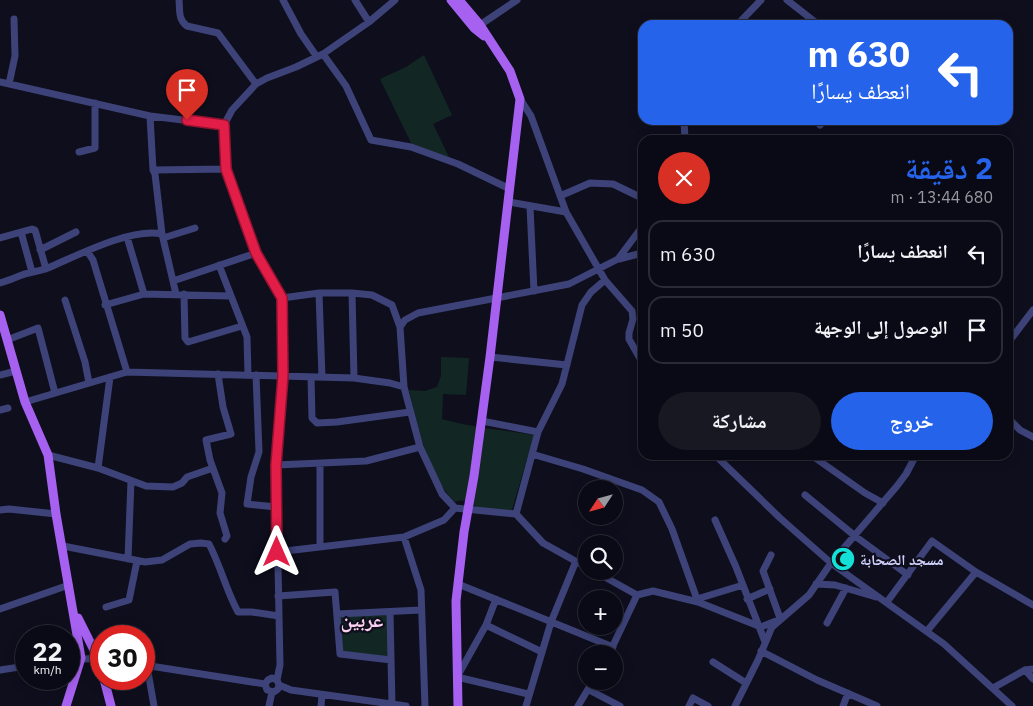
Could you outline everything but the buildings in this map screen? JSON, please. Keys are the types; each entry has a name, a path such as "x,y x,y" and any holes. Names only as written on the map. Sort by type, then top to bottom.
{"main road":[{"path":"451,0 474,28 486,37"},
{"path":"458,706 456,601 498,297 520,99 510,71 486,37 480,24 459,0"},
{"path":"0,315 4,335 25,402 48,455 56,514 81,658 66,706"},
{"path":"73,609 90,640"},
{"path":"107,690 111,706"}],"street":[{"path":"179,0 180,19 183,23 187,26 218,33 256,84"},
{"path":"283,0 301,34 346,86 371,140 411,146 458,164 510,189"},
{"path":"355,0 369,22"},
{"path":"268,706 272,692 278,689 280,665 276,465 283,376 282,298 256,253 226,169 224,125 232,110 256,84 320,56 369,22 396,0"},
{"path":"480,24 517,0"},
{"path":"742,20 760,0"},
{"path":"787,0 813,20"},
{"path":"9,84 16,56 14,18"},
{"path":"0,82 150,116 224,125"},
{"path":"520,99 531,116 566,212 605,280 632,311 633,319 629,339 638,355"},
{"path":"79,152 95,148 95,103"},
{"path":"150,116 153,170 162,236 172,281 180,294 185,338 188,342 242,326"},
{"path":"153,170 226,169"},
{"path":"560,196 590,184 613,184 638,196"},
{"path":"509,202 566,212"},
{"path":"530,207 534,291"},
{"path":"0,283 46,269 87,251 127,237 150,232 162,236 195,228"},
{"path":"0,238 34,230 46,269"},
{"path":"21,232 32,272"},
{"path":"40,250 76,232"},
{"path":"618,259 638,232"},
{"path":"127,237 144,294"},
{"path":"87,251 92,260 127,372"},
{"path":"172,281 256,253"},
{"path":"400,327 405,320 418,313 569,284 618,259 638,254"},
{"path":"219,265 247,337 252,375 259,452 251,477 247,504 276,507"},
{"path":"516,514 538,432 562,384 582,305 591,292 605,280"},
{"path":"282,298 319,293 352,293 372,295 392,305 400,327 404,387 410,412 420,447 442,494 455,508 516,514 543,543 576,561 551,622 528,694 526,706"},
{"path":"319,293 322,377"},
{"path":"352,293 354,378"},
{"path":"105,305 144,294 230,296"},
{"path":"65,300 85,362 88,383"},
{"path":"1013,336 1033,310"},
{"path":"4,335 38,328 55,394"},
{"path":"490,358 567,366"},
{"path":"0,375 16,371"},
{"path":"25,402 127,372 354,378 404,387"},
{"path":"218,374 223,406 231,434 206,440 207,452 222,493 220,513 227,532 225,539"},
{"path":"98,468 110,377"},
{"path":"311,377 312,418 317,423 410,412"},
{"path":"0,410 8,408"},
{"path":"482,421 538,432"},
{"path":"1013,423 1020,430 1033,437"},
{"path":"276,465 366,461 420,447"},
{"path":"532,454 583,469 642,490 659,502 672,529 698,600"},
{"path":"48,455 98,468 146,486 173,487 182,483 187,477 213,468"},
{"path":"720,460 780,518 831,563 927,631 959,657 1012,706"},
{"path":"818,460 865,493 883,503"},
{"path":"735,706 772,627 780,618 809,595 831,563 906,474 913,460"},
{"path":"320,464 320,547"},
{"path":"128,559 130,481"},
{"path":"804,495 908,575"},
{"path":"277,552 404,537 444,520 455,508"},
{"path":"0,510 9,509 56,514"},
{"path":"715,520 765,642"},
{"path":"404,537 421,590 425,706"},
{"path":"886,601 908,575 932,541 976,572 1033,605"},
{"path":"63,546 145,562 162,560 190,544 209,544 220,566 227,592 238,612 279,616"},
{"path":"771,555 763,571 780,618"},
{"path":"106,607 128,600 137,561"},
{"path":"927,631 976,572"},
{"path":"610,580 637,595 654,591 698,600 758,626 765,626 780,618"},
{"path":"458,584 610,645"},
{"path":"816,584 830,584 886,601"},
{"path":"0,609 69,585"},
{"path":"698,600 743,585"},
{"path":"827,623 846,588"},
{"path":"748,598 770,589"},
{"path":"278,596 335,592 340,654 391,660"},
{"path":"613,645 637,595"},
{"path":"496,599 486,624 457,677 528,694"},
{"path":"337,614 421,610"},
{"path":"390,612 392,705"},
{"path":"486,624 542,652"},
{"path":"761,651 817,680 877,706"},
{"path":"81,658 90,658"},
{"path":"713,662 746,683"},
{"path":"155,667 265,684"},
{"path":"0,670 15,668"},
{"path":"993,688 1025,670 1033,669"},
{"path":"1025,670 1033,679"},
{"path":"265,684 270,679 290,690 359,703 406,706"},
{"path":"265,684 268,690 272,692"},
{"path":"150,690 154,706"},
{"path":"578,706 589,690 620,706"},
{"path":"843,706 848,693"},
{"path":"321,706 322,695"},
{"path":"689,706 693,698 708,706"}],"green space":[{"path":"424,55 452,115 433,124 449,157 412,145 380,79 406,67"},
{"path":"441,357 469,358 466,395 443,394 442,419 476,427 534,435 512,510 484,509 464,501 455,502 437,478 430,464 409,390 425,391 437,387 441,376"},
{"path":"388,614 389,658 342,652 339,616"}],"place":[{"name":"مسجد الصحابة","path":"843,559"}],"district":[{"name":"عربين","path":"362,619"}],"route":[{"path":"187,120 224,125 226,169 256,253 282,298 283,376 276,465 277,552"}]}
